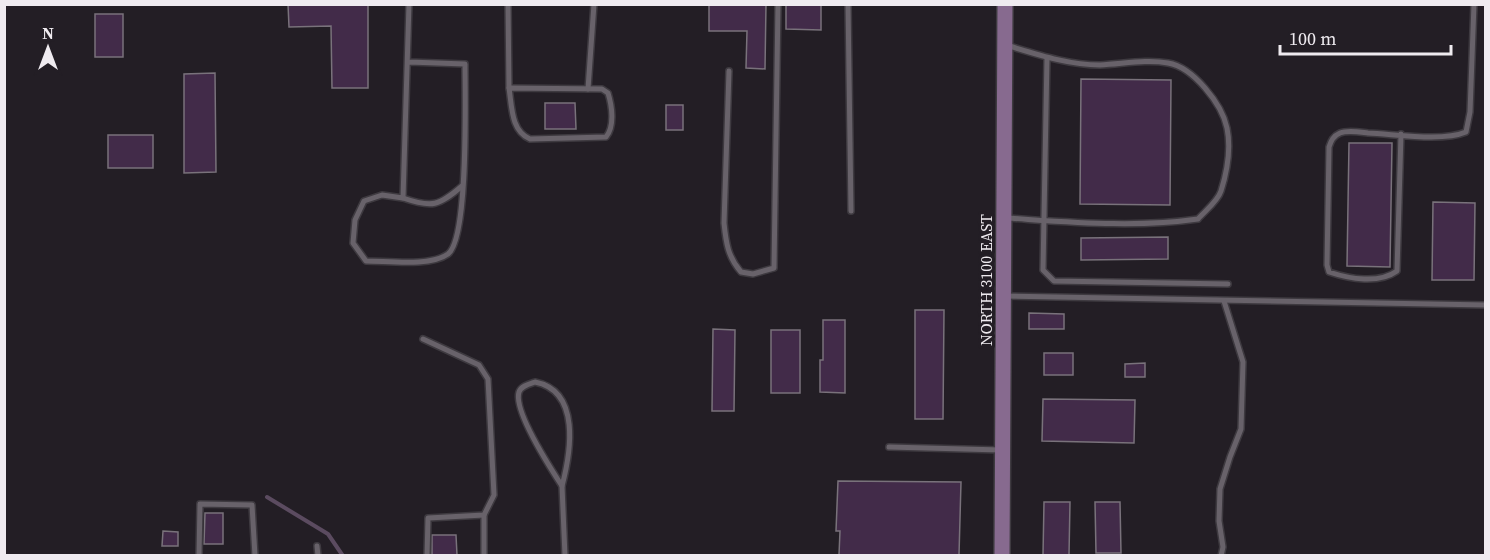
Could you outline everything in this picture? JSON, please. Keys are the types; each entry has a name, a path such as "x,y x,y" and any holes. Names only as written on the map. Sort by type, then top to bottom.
{"main road":[{"name":"NORTH 3100 EAST","path":"1002,555 1005,4"}],"lane":[{"path":"403,198 409,4"},
{"path":"508,4 508,88 516,128 530,139 606,137 611,131 612,105 608,93 602,89 508,88"},
{"path":"588,89 594,4"},
{"path":"729,70 724,223 726,247 732,262 741,272 753,274 774,268 778,4"},
{"path":"848,4 851,211"},
{"path":"1401,135 1397,271 1390,277 1370,279 1343,277 1329,272 1327,253 1329,147 1332,139 1340,133 1351,132 1444,137 1466,132 1470,112 1474,4"},
{"path":"1005,218 1118,224 1172,223 1198,219 1220,194 1228,160 1227,127 1215,101 1196,76 1170,63 1131,62 1099,65 1047,58 1006,45"},
{"path":"1047,58 1043,270 1054,281 1228,284"},
{"path":"409,62 465,64 465,154 458,236 450,253 435,261 366,261 353,243 355,220 363,201 382,195 403,198 423,205 439,203 462,186"},
{"path":"1004,296 1485,305"},
{"path":"1221,555 1223,547 1219,521 1220,489 1241,429 1244,362 1224,301"},
{"path":"423,339 479,365 489,379 494,495 484,515 484,555"},
{"path":"562,486 535,443 519,403 519,392 523,387 535,382 546,384 555,390 565,406 568,423 569,460 562,486 565,555"},
{"path":"889,447 1003,450"},
{"path":"199,555 200,504 252,505 255,555"},
{"path":"427,555 428,518 484,515"},
{"path":"318,546 318,555"}],"building":[{"path":"288,4 368,4 368,88 332,88 331,26 289,27"},
{"path":"709,4 766,4 765,69 746,68 747,31 709,31"},
{"path":"786,4 821,4 821,30 786,29"},
{"path":"95,14 123,14 123,57 95,57"},
{"path":"215,73 216,172 184,173 184,74"},
{"path":"1081,79 1171,80 1170,205 1080,204"},
{"path":"545,103 575,103 576,129 545,129"},
{"path":"666,105 683,105 683,130 666,130"},
{"path":"108,135 153,135 153,168 108,168"},
{"path":"1349,143 1392,143 1390,267 1347,266"},
{"path":"1433,202 1475,203 1474,280 1432,280"},
{"path":"1168,237 1168,259 1081,260 1081,238"},
{"path":"915,310 944,310 943,419 915,419"},
{"path":"1029,313 1064,314 1064,329 1029,329"},
{"path":"823,320 845,320 845,393 820,392"},
{"path":"713,329 735,330 734,411 712,411"},
{"path":"771,330 800,330 800,393 771,393"},
{"path":"1044,353 1073,353 1073,375 1044,375"},
{"path":"1145,363 1145,377 1125,377 1125,364"},
{"path":"1043,399 1135,400 1134,443 1042,441"},
{"path":"838,481 961,482 959,555 839,555 840,531 836,531"},
{"path":"1044,502 1070,502 1069,555 1043,555"},
{"path":"1095,502 1120,502 1121,553 1096,553"},
{"path":"205,513 223,513 223,544 204,544"},
{"path":"163,531 178,532 178,546 162,546"},
{"path":"432,535 456,535 457,555 432,555"}],"waterway":[{"path":"267,497 328,534 343,556"}]}
